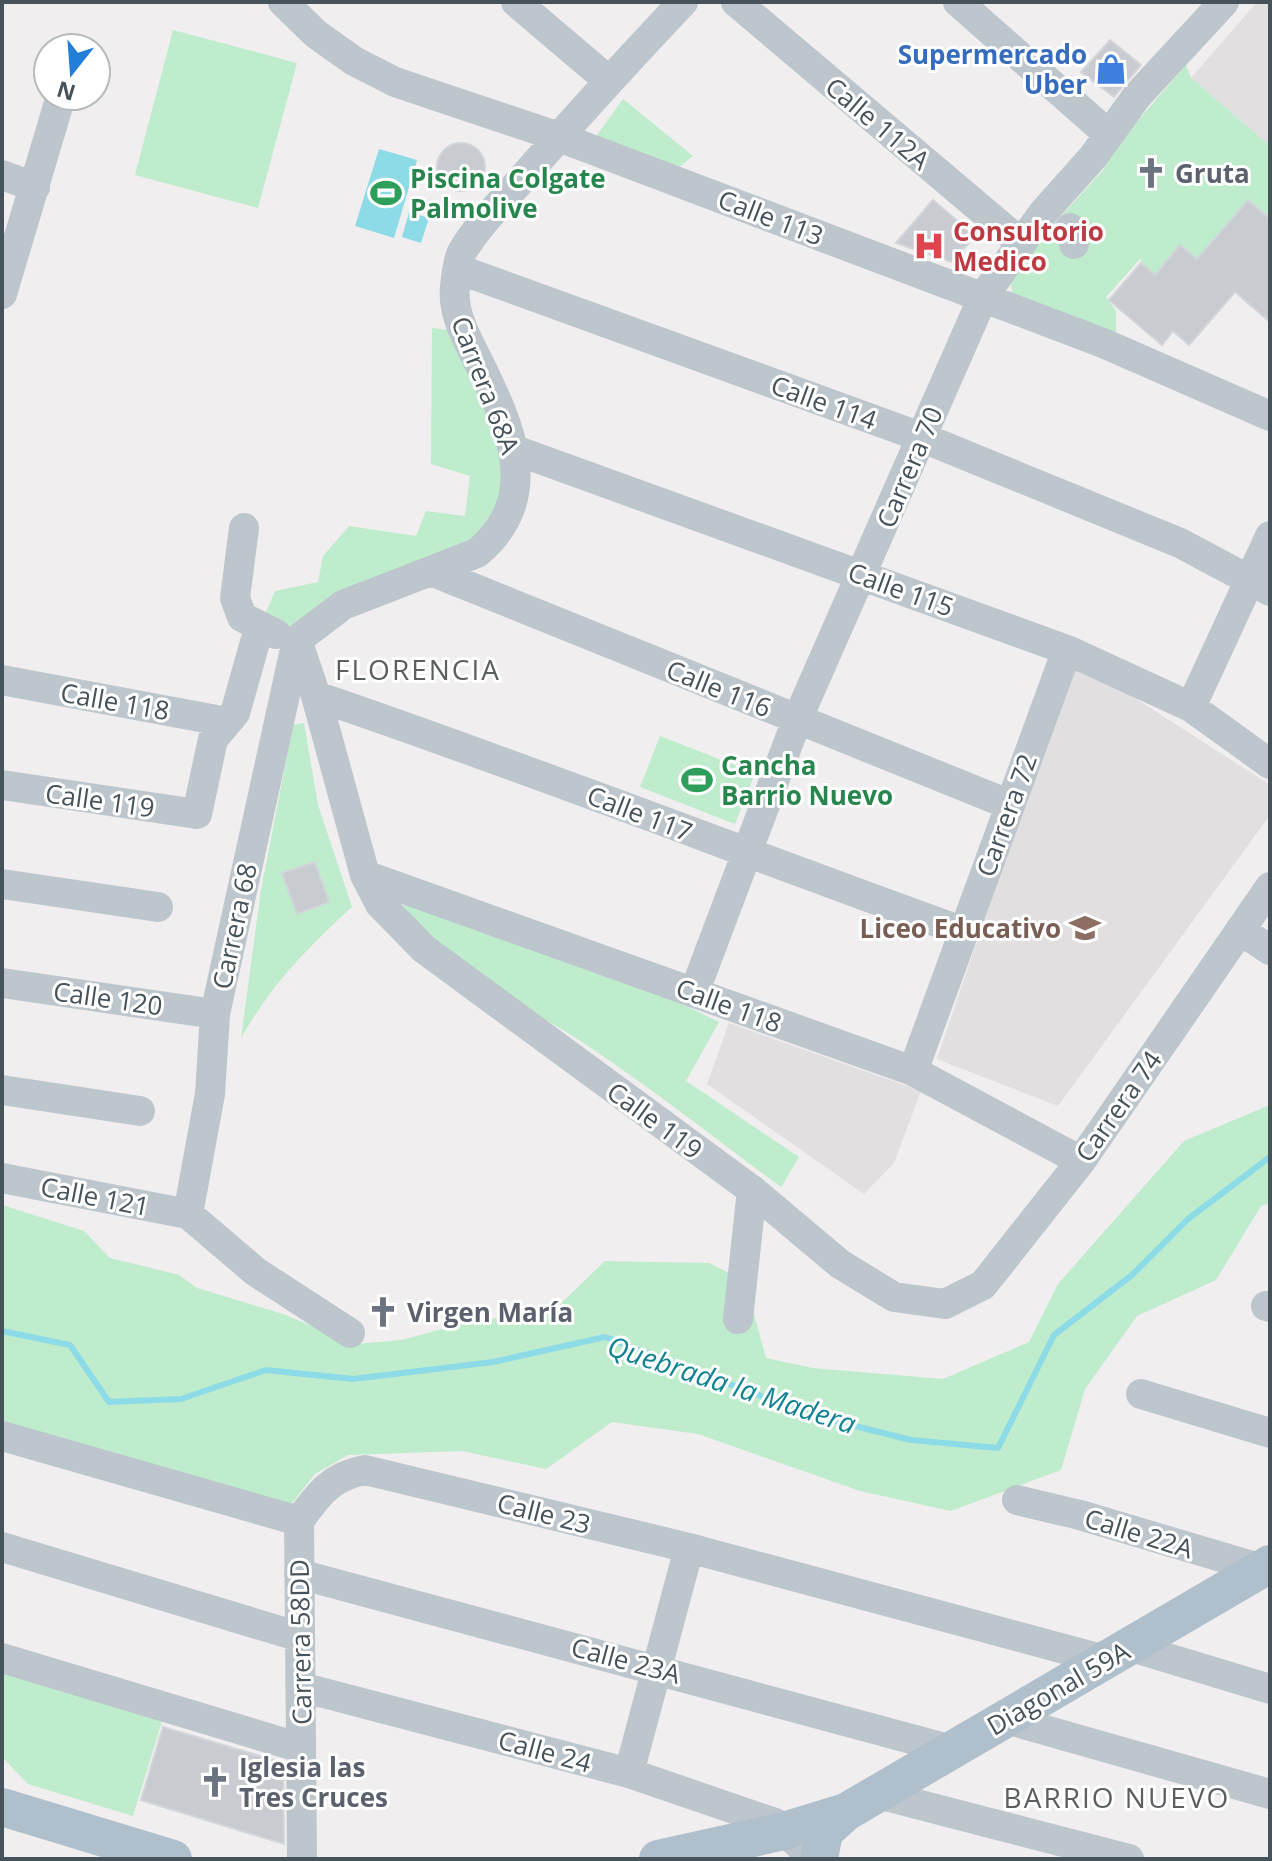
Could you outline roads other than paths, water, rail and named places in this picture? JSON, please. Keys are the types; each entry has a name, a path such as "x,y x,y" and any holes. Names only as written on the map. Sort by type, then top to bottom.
{"main road":[{"name":"Diagonal 59A","path":"817,1859 824,1832 862,1803 1266,1566"},
{"name":"Diagonal 59A","path":"658,1859 784,1831 862,1803"},
{"path":"2,1807 173,1859"}],"street":[{"name":"Calle 113","path":"283,2 316,34 354,61 395,82 559,137 983,297 1103,343 1270,416"},
{"path":"516,2 609,81"},
{"name":"Carrera 68A","path":"297,640 343,605 477,553 495,538 511,511 516,482 515,450 498,401 460,320 454,288 460,255 479,228 559,137 683,2"},
{"name":"Calle 112A","path":"736,2 1021,243"},
{"path":"958,2 1107,133"},
{"name":"Carrera 70","path":"694,993 797,720 863,576 983,297 1021,243 1093,157 1107,133 1216,4"},
{"path":"2,294 56,112"},
{"path":"2,175 35,187"},
{"name":"Calle 114","path":"458,269 921,437 1180,543 1260,584"},
{"name":"Calle 115","path":"515,450 1067,650 1191,707 1270,764"},
{"path":"244,528 235,598 251,623 297,640 316,696 365,875"},
{"path":"1191,707 1260,584 1270,536"},
{"name":"Calle 116","path":"431,571 1008,804"},
{"path":"227,722 235,713 251,623"},
{"name":"Carrera 68","path":"188,1214 210,1094 215,1014 297,640"},
{"name":"Carrera 72","path":"913,1071 1008,804 1067,650"},
{"name":"Calle 118","path":"2,680 227,722"},
{"name":"Calle 117","path":"316,696 510,762 745,854 964,932"},
{"name":"Calle 119","path":"2,785 197,814 213,739 227,722"},
{"name":"Calle 118","path":"365,875 913,1071 1081,1161"},
{"name":"Calle 119","path":"365,875 380,904 424,949 752,1190 840,1264 894,1297 945,1304"},
{"path":"2,884 158,907"},
{"name":"Carrera 74","path":"945,1304 983,1285 1081,1161 1270,887"},
{"path":"1240,930 1270,950"},
{"name":"Calle 120","path":"2,983 215,1014"},
{"path":"2,1090 140,1111"},
{"name":"Calle 121","path":"2,1178 188,1214"},
{"path":"738,1319 752,1190"},
{"path":"188,1214 256,1272 350,1333"},
{"path":"1141,1394 1270,1433"},
{"path":"2,1436 299,1521"},
{"name":"Calle 23","path":"299,1521 326,1485 346,1473 365,1470 1270,1689"},
{"name":"Calle 22A","path":"1017,1500 1266,1566"},
{"name":"Carrera 58DD","path":"299,1521 302,1859"},
{"path":"2,1547 300,1637"},
{"path":"629,1773 689,1548"},
{"name":"Calle 23A","path":"299,1574 952,1750"},
{"path":"2,1658 301,1748"},
{"name":"Calle 24","path":"301,1687 629,1773 775,1823 817,1859"},
{"path":"1006,1719 1270,1794"},
{"path":"862,1803 1129,1859"},
{"path":"746,1859 770,1846 784,1831"}],"water":[{"name":"Piscina Colgate Palmolive","path":"379,149 417,160 394,238 355,226"},
{"path":"409,212 429,218 421,243 402,237"}],"waterway":[{"name":"Quebrada la Madera","path":"2,1331 70,1345 109,1402 181,1399 266,1370 353,1379 493,1362 605,1337 811,1415 911,1440 998,1448 1054,1335 1132,1275 1188,1219 1270,1157"}],"place":[{"name":"Supermercado Uber","path":"1111,69"},
{"name":"Gruta","path":"1151,173"},
{"name":"Piscina Colgate Palmolive","path":"386,193"},
{"name":"Consultorio Medico","path":"929,246"},
{"name":"Cancha Barrio Nuevo","path":"697,780"},
{"name":"Liceo Educativo","path":"1085,928"},
{"name":"Virgen María","path":"383,1312"},
{"name":"Iglesia las Tres Cruces","path":"215,1782"}],"district":[{"name":"FLORENCIA","path":"418,669"},
{"name":"BARRIO NUEVO","path":"1117,1797"}]}
